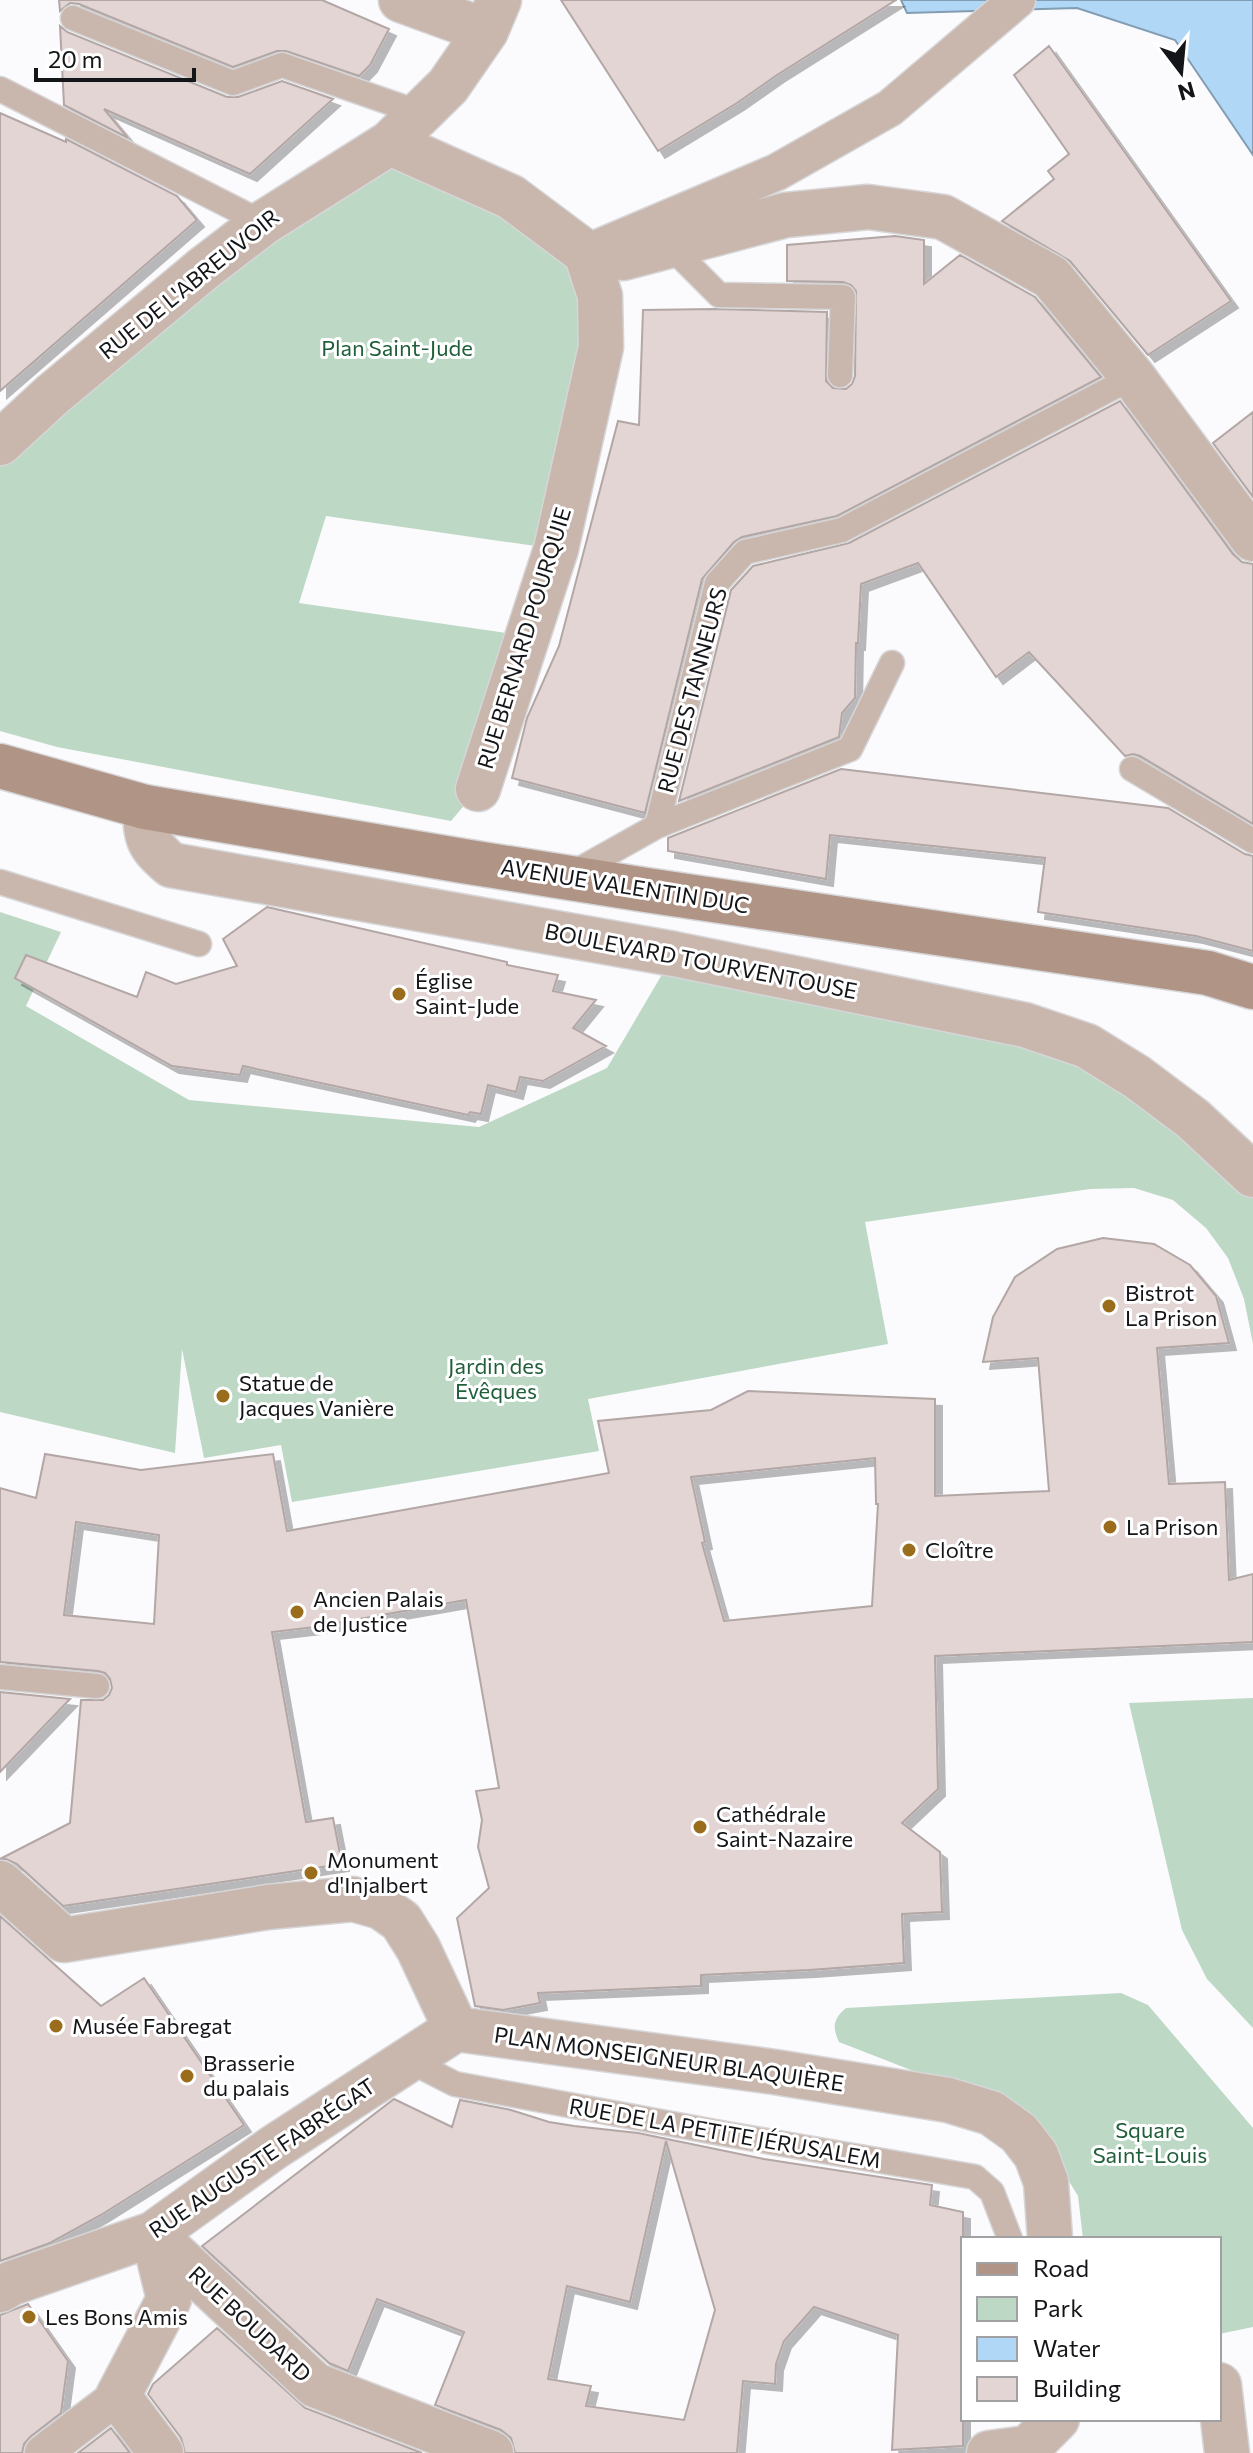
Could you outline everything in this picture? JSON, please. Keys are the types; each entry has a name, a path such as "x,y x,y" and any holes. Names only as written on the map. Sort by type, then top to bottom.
{"main road":[{"name":"AVENUE VALENTIN DUC","path":"0,766 145,807 661,893 1208,973 1253,987"}],"street":[{"path":"401,0 493,16"},
{"path":"586,253 777,172 890,108 1017,0"},
{"name":"RUE DE L'ABREUVOIR","path":"0,443 52,395 203,269 263,223 390,143 448,86 493,16"},
{"path":"390,143 511,197 586,253 623,258 786,215 868,207 943,217 1051,277 1133,377 1253,539"},
{"name":"RUE BERNARD POURQUIE","path":"478,789 556,549 601,347 600,296 586,253"},
{"name":"BOULEVARD TOURVENTOUSE","path":"145,807 148,841 153,850 171,865 674,954 1025,1025 1087,1046 1137,1077 1193,1119 1253,1175"},
{"path":"0,1883 64,1940 268,1907 353,1899 381,1907 401,1921 418,1948 456,2029"},
{"name":"RUE AUGUSTE FABRÉGAT","path":"6,2287 153,2234 273,2148 456,2029"},
{"name":"PLAN MONSEIGNEUR BLAQUIÈRE","path":"456,2029 789,2074 948,2100 991,2113 1019,2133 1036,2155 1046,2182 1050,2237"},
{"path":"43,2453 118,2396 169,2299 153,2234"},
{"name":"RUE BOUDARD","path":"153,2234 315,2385 491,2453"},
{"path":"1221,2384 1253,2376"},
{"path":"118,2396 161,2453"},
{"path":"1221,2402 1227,2453"},
{"path":"989,2453 1028,2448 1055,2421"}],"lane":[{"path":"73,18 233,83 282,65 420,113"},
{"path":"0,89 263,223"},
{"path":"670,246 719,295 843,297 840,375"},
{"name":"RUE DES TANNEURS","path":"657,826 717,583 745,552 842,530 1133,377"},
{"path":"567,876 657,826 850,749 892,663"},
{"path":"1132,769 1253,841"},
{"path":"0,882 199,944"},
{"path":"0,1677 97,1686"},
{"name":"RUE DE LA PETITE JÉRUSALEM","path":"408,2060 455,2084 975,2177 992,2192 1009,2237"}],"green space":[{"name":"Plan Saint-Jude","path":"390,143 586,253 600,296 556,549 326,516 299,603 527,636 478,789 451,821 57,747 0,731 0,453"},
{"name":"Jardin des Évêques","path":"0,912 61,932 26,1006 189,1100 479,1127 607,1068 674,954 1025,1025 1253,1175 1253,1344 1244,1299 1228,1258 1206,1228 1173,1200 1134,1188 1090,1189 865,1222 888,1344 588,1399 599,1451 292,1502 281,1445 204,1458 182,1349 175,1453 0,1412"},
{"path":"1253,1698 1253,2028 1207,1979 1182,1930 1129,1703"},
{"name":"Square Saint-Louis","path":"1121,1993 1148,2005 1253,2128 1253,2327 1221,2334 1221,2237 1083,2237 1078,2196 1029,2116 839,2042 835,2032 836,2020 846,2008"}],"water":[{"path":"901,0 1253,0 1253,155 1175,40 1077,8 907,13"}],"building":[{"path":"59,0 322,0 389,29 370,65 359,76 286,51 277,51 233,67 79,4 70,3 60,11"},
{"path":"561,0 896,0 658,151"},
{"path":"60,26 67,32 227,97 238,97 282,81 333,99 250,174 104,109 128,138 64,105"},
{"path":"1049,46 1231,301 1148,355 1070,261 1002,221 1054,179 1048,171 1069,154 1014,75"},
{"path":"0,113 66,142 66,139 177,196 197,220 0,391"},
{"path":"895,236 924,240 924,284 960,255 1035,297 1101,377 837,516 742,537 734,542 702,579 645,813 512,778 527,718 559,646 618,421 639,425 643,310 827,312 826,381 833,388 846,389 855,376 856,291 843,282 787,281 787,245"},
{"path":"1120,401 1233,554 1242,562 1253,564 1253,824 1140,756 1125,756 1029,652 996,677 918,563 861,584 855,698 842,713 839,737 679,801 731,590 753,566 849,543"},
{"path":"1253,412 1253,497 1213,443"},
{"path":"841,769 1168,808 1253,856 1253,951 1196,936 1038,912 1045,858 830,835 826,879 668,851 668,838"},
{"path":"267,907 558,975 553,991 596,1000 573,1028 606,1046 543,1081 520,1077 516,1092 488,1085 481,1114 470,1112 468,1115 243,1066 240,1075 172,1066 15,978 26,955 137,997 146,972 176,984 237,966 223,939"},
{"path":"1103,1238 1154,1244 1190,1265 1216,1296 1229,1343 1157,1348 1169,1484 1225,1482 1229,1580 1253,1574 1253,1642 935,1656 938,1789 902,1823 940,1852 942,1912 902,1914 904,1963 701,1975 701,1986 538,1993 540,2003 503,2010 475,2006 457,1918 489,1888 478,1847 482,1820 476,1791 499,1788 466,1600 272,1632 306,1822 333,1818 342,1864 63,1906 17,1864 0,1859 70,1823 81,1700 103,1700 112,1688 110,1679 98,1671 0,1662 0,1488 36,1498 45,1454 141,1470 273,1454 287,1531 609,1473 598,1421 711,1410 748,1391 935,1399 935,1496 1049,1491 1038,1358 983,1362 993,1317 1015,1277 1057,1249","holes":["875,1458 878,1504 872,1606 724,1621 702,1543 705,1542 691,1477","76,1522 159,1535 154,1624 64,1615"]},
{"path":"0,1692 70,1699 0,1772"},
{"path":"0,1916 101,2006 144,1978 244,2125 101,2215 50,2243 0,2261"},
{"path":"394,2099 452,2127 460,2100 511,2110 549,2122 638,2133 764,2159 932,2185 930,2205 963,2212 963,2446 892,2450 898,2335 814,2307 784,2341 776,2364 775,2384 743,2381 737,2453 515,2453 511,2438 501,2430 435,2405 464,2332 377,2299 348,2371 329,2363 202,2246","holes":["666,2141 715,2310 684,2420 586,2406 591,2386 548,2379 567,2286 630,2302"]},
{"path":"28,2304 68,2361 61,2413 30,2437 22,2453 0,2453 0,2315"},
{"path":"217,2328 305,2408 422,2453 185,2453 181,2438 148,2394 153,2384"},
{"path":"111,2428 130,2453 78,2453"}],"place":[{"name":"Église Saint-Jude","path":"399,994"},
{"name":"Bistrot La Prison","path":"1109,1306"},
{"name":"Statue de Jacques Vanière","path":"223,1396"},
{"name":"La Prison","path":"1110,1527"},
{"name":"Cloître","path":"909,1550"},
{"name":"Ancien Palais de Justice","path":"297,1612"},
{"name":"Cathédrale Saint-Nazaire","path":"700,1827"},
{"name":"Monument d'Injalbert","path":"311,1873"},
{"name":"Musée Fabregat","path":"56,2026"},
{"name":"Brasserie du palais","path":"187,2076"},
{"name":"Les Bons Amis","path":"29,2317"}]}
